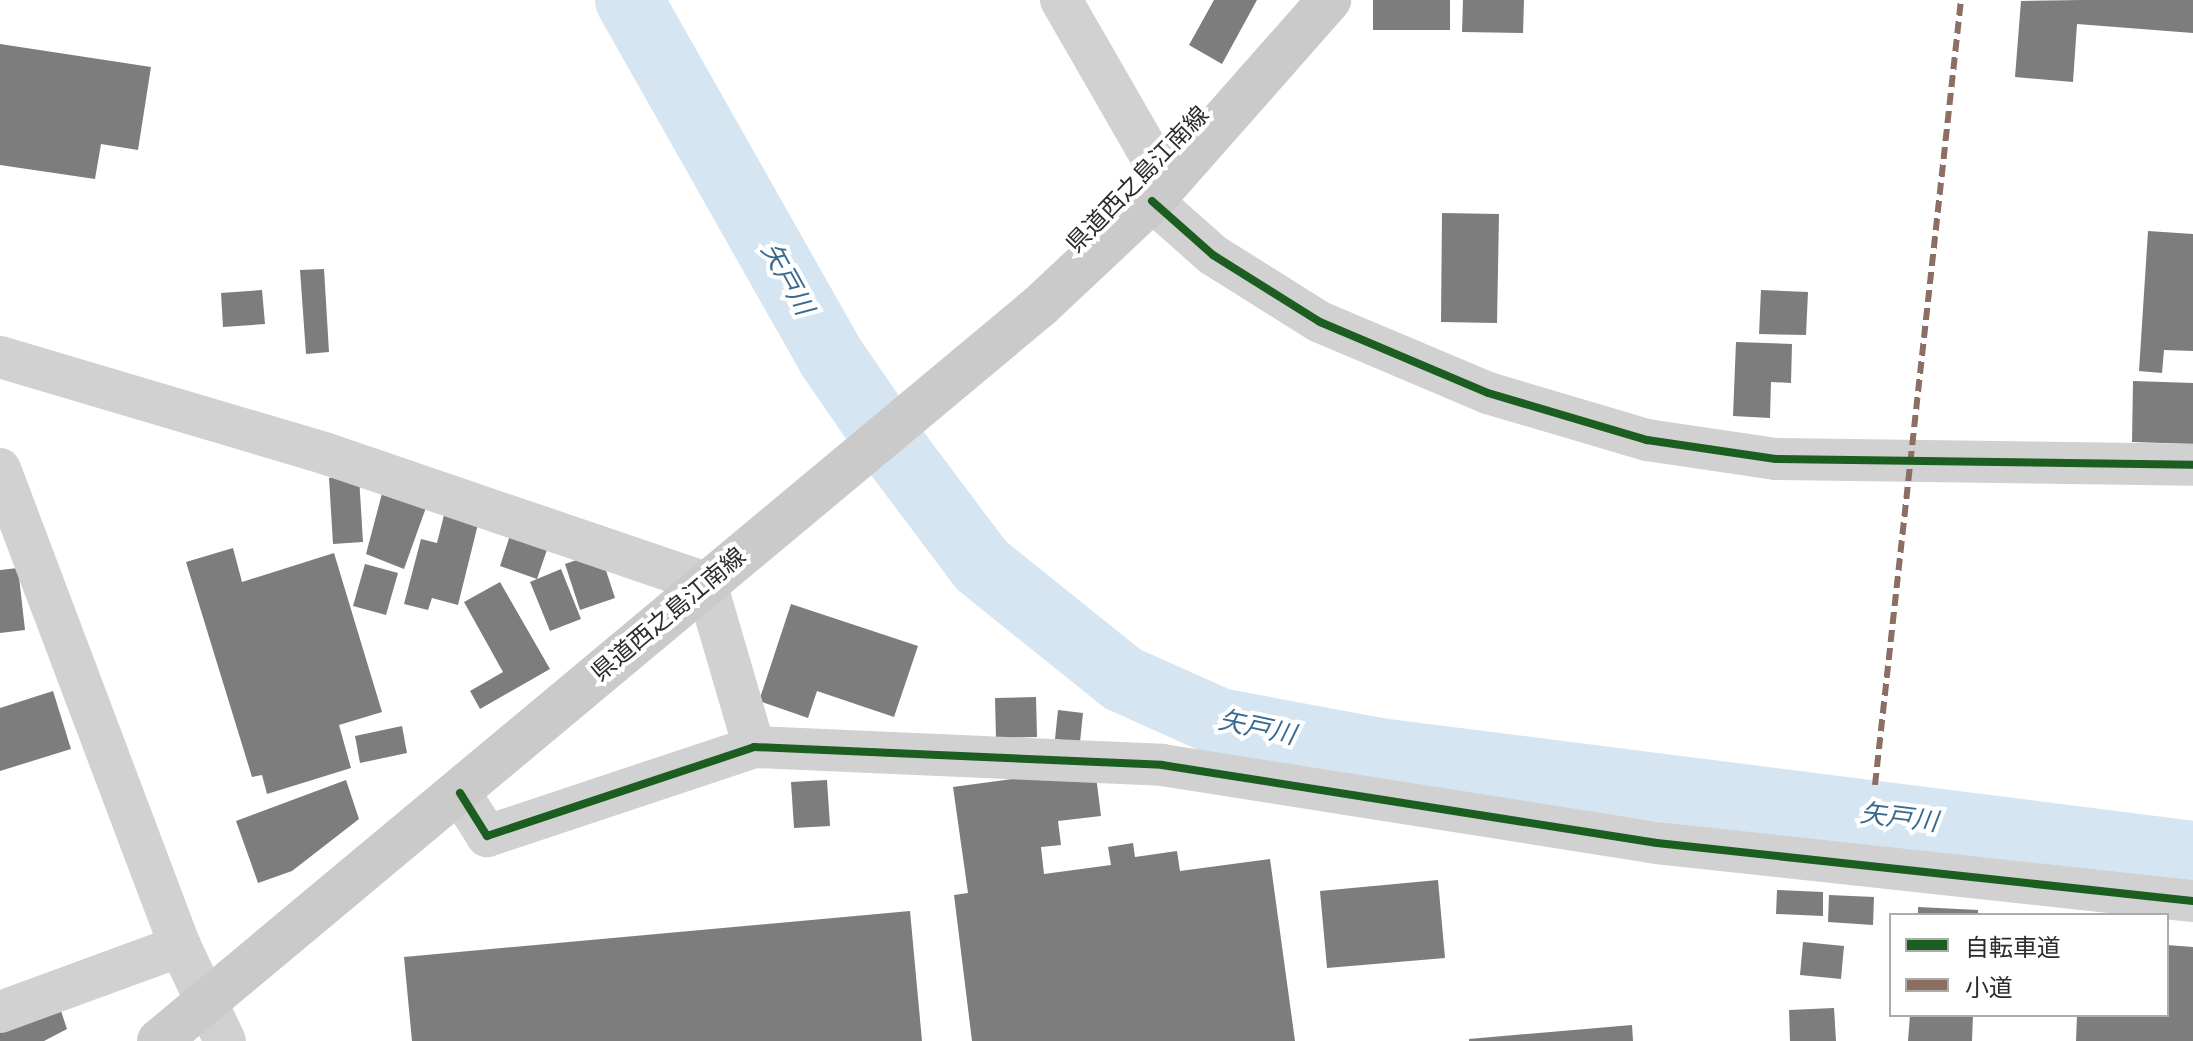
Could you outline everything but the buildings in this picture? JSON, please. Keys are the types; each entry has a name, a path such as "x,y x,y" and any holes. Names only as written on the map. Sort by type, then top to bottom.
{"main road":[{"name":"県道西之島江南線","path":"159,1041 214,1022 460,793 706,583 962,374 1160,192 1329,0"}],"street":[{"path":"1061,0 1160,192 1213,255 1320,322 1488,393 1647,440 1776,459 2193,465"},
{"path":"0,357 324,453 706,583 754,747"},
{"path":"0,469 180,946 214,1022"},
{"path":"460,793 487,836 754,747 1162,765 1657,843 2193,901"},
{"path":"0,1012 180,946"}],"waterway":[{"name":"矢戸川","path":"629,0 831,357 897,453 981,565 1123,679 1219,722 1379,752 2193,855"}],"marked path":[{"path":"1875,785 1961,0"}],"cycle path":[{"path":"1152,201 1213,255 1320,322 1488,393 1647,440 1776,459 2193,465"},
{"path":"460,793 487,836 754,747 1162,765 1657,843 2193,901"}]}
